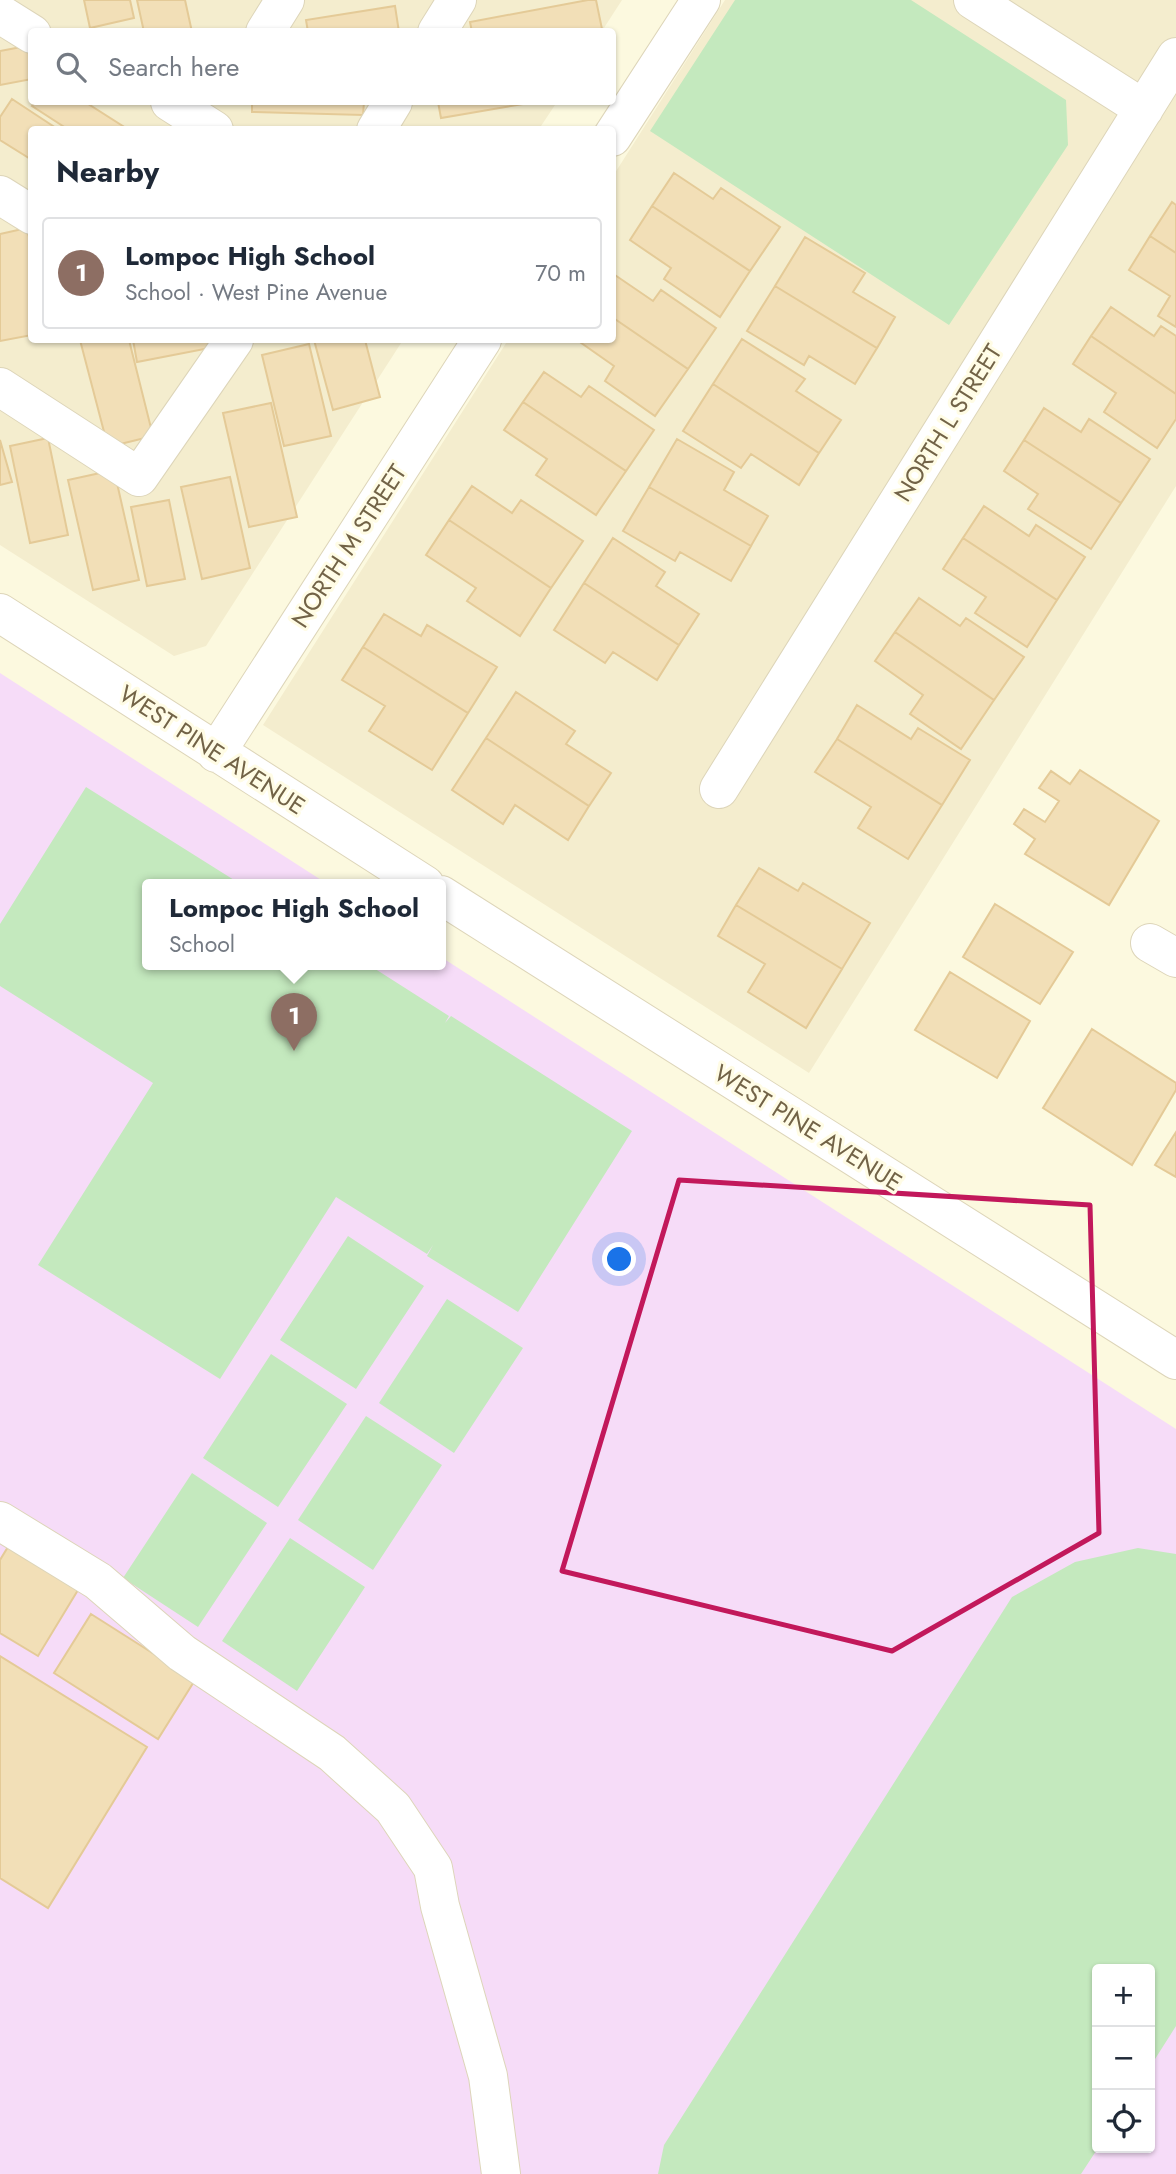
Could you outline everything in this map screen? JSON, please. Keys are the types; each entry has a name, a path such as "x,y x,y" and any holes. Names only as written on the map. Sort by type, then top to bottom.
{"street":[{"path":"268,28 285,0"},
{"path":"440,28 457,0"},
{"path":"616,131 701,0"},
{"path":"973,0 1144,109"},
{"path":"0,14 28,32"},
{"name":"NORTH L STREET","path":"719,789 1176,57"},
{"path":"176,105 211,121"},
{"path":"378,126 391,105"},
{"path":"0,195 28,212"},
{"path":"0,387 139,477 232,343"},
{"name":"NORTH M STREET","path":"216,753 480,343"},
{"name":"WEST PINE AVENUE","path":"0,614 416,879"},
{"name":"WEST PINE AVENUE","path":"446,898 1171,1346"},
{"path":"0,1521 98,1581 182,1653 332,1754 393,1808 433,1868 440,1906 488,2076 501,2174"}],"highlighted area":[{"path":"679,1180 1090,1205 1099,1533 892,1651 562,1571"}],"shaded area":[{"path":"0,0 622,0 604,28 28,28 28,105 555,105 541,126 28,126 28,343 401,343 206,646 174,656 0,545"},
{"path":"725,0 1176,0 1176,486 809,1073 263,725 506,343 616,343 616,171"},
{"path":"0,673 320,879 142,879 142,970 446,970 446,960 1176,1429 1176,2174 0,2174"}],"green space":[{"path":"735,0 911,0 1066,100 1068,145 949,325 650,131"},
{"path":"86,787 232,879 142,879 142,970 377,970 449,1016 445,1023 451,1016 632,1131 518,1312 427,1256 433,1245 427,1254 336,1197 220,1379 38,1265 153,1083 0,986 0,924"},
{"path":"348,1236 424,1286 356,1389 280,1340"},
{"path":"447,1299 523,1348 454,1453 379,1403"},
{"path":"271,1354 347,1404 278,1507 203,1458"},
{"path":"366,1416 442,1465 373,1570 298,1520"},
{"path":"192,1473 267,1523 198,1627 123,1578"},
{"path":"290,1538 365,1587 297,1691 222,1641"},
{"path":"1138,1548 1176,1554 1176,2026 1155,2059 1155,1964 1092,1964 1092,2153 1095,2153 1081,2174 658,2174 664,2145 1012,1597 1075,1562"}],"building":[{"path":"84,0 130,0 134,18 90,28"},
{"path":"137,0 185,0 191,28 143,28"},
{"path":"596,0 602,28 471,28 470,22"},
{"path":"395,6 398,28 307,28 306,20"},
{"path":"28,46 28,80 0,85 0,51"},
{"path":"12,99 53,126 28,126 28,158 0,140 0,117"},
{"path":"90,105 123,126 63,126 32,106"},
{"path":"252,105 364,105 363,115 252,112"},
{"path":"439,105 517,105 441,118"},
{"path":"674,173 713,199 721,188 780,227 750,271 652,206"},
{"path":"1172,202 1176,205 1176,253 1150,236"},
{"path":"652,206 750,271 720,317 664,279 671,268 630,240"},
{"path":"27,228 28,232 28,336 0,341 0,234"},
{"path":"1150,236 1176,253 1176,327 1158,316 1170,296 1129,270"},
{"path":"805,237 865,273 853,292 895,317 877,348 775,286"},
{"path":"616,276 653,301 661,290 716,328 688,369 616,320"},
{"path":"775,286 877,348 855,384 809,356 804,365 747,331"},
{"path":"1111,307 1154,336 1161,326 1176,336 1176,394 1091,336"},
{"path":"616,320 688,369 655,416 605,381 614,366 581,343 616,343"},
{"path":"1091,336 1176,394 1176,419 1157,448 1104,412 1116,393 1073,364"},
{"path":"742,339 805,379 796,391 841,420 819,453 713,384"},
{"path":"81,343 130,343 153,436 108,447"},
{"path":"134,343 220,343 220,346 137,362"},
{"path":"315,343 366,343 380,397 333,410"},
{"path":"309,344 331,436 284,446 262,355"},
{"path":"544,372 581,397 589,386 654,430 626,471 523,402"},
{"path":"713,384 819,453 799,485 751,454 741,468 683,431"},
{"path":"523,402 626,471 596,515 536,475 547,459 504,430"},
{"path":"271,403 297,517 249,527 223,413"},
{"path":"1044,408 1081,432 1089,419 1150,459 1121,503 1024,440"},
{"path":"48,438 68,535 30,543 10,446"},
{"path":"677,439 734,472 724,490 768,516 751,546 649,487"},
{"path":"0,440 12,482 0,485"},
{"path":"1024,440 1121,503 1091,549 1028,509 1038,494 1004,471"},
{"path":"114,470 139,580 93,590 68,480"},
{"path":"230,477 250,568 202,579 181,487"},
{"path":"472,486 512,513 521,500 583,541 551,588 449,520"},
{"path":"649,487 751,546 731,581 680,552 675,561 623,531"},
{"path":"169,500 185,579 147,586 131,507"},
{"path":"984,506 1029,536 1036,525 1085,557 1057,600 963,538"},
{"path":"449,520 551,588 520,636 467,601 476,588 426,555"},
{"path":"613,538 665,572 656,586 699,614 679,645 584,583"},
{"path":"963,538 1057,600 1027,647 975,613 986,597 943,569"},
{"path":"584,583 679,645 657,680 613,652 605,663 554,630"},
{"path":"919,598 960,626 966,618 1024,657 994,700 895,632"},
{"path":"384,614 421,636 427,625 497,667 468,713 363,647"},
{"path":"895,632 994,700 961,749 910,714 923,695 875,661"},
{"path":"363,647 468,713 432,770 369,731 385,706 342,680"},
{"path":"516,692 575,731 566,744 611,773 589,806 486,738"},
{"path":"857,705 911,739 918,728 970,760 942,805 837,739"},
{"path":"486,738 589,806 568,840 515,805 503,824 452,790"},
{"path":"837,739 942,805 908,859 858,828 871,807 815,772"},
{"path":"1080,770 1159,821 1109,905 1025,854 1035,839 1014,824 1024,809 1045,822 1059,801 1039,788 1051,771 1070,784"},
{"path":"759,868 798,891 803,883 870,923 842,969 736,905"},
{"path":"995,904 1073,952 1040,1004 963,957"},
{"path":"736,905 842,969 806,1028 748,992 765,964 718,936"},
{"path":"950,972 1030,1021 997,1078 915,1030"},
{"path":"1092,1029 1176,1083 1176,1090 1132,1165 1043,1108"},
{"path":"1176,1132 1176,1177 1155,1165"},
{"path":"11,1542 81,1585 38,1656 0,1633 0,1560"},
{"path":"91,1614 195,1680 158,1739 54,1673"},
{"path":"0,1656 147,1747 48,1908 0,1878"}],"place":[{"name":"Lompoc High School","path":"294,1051"}]}
